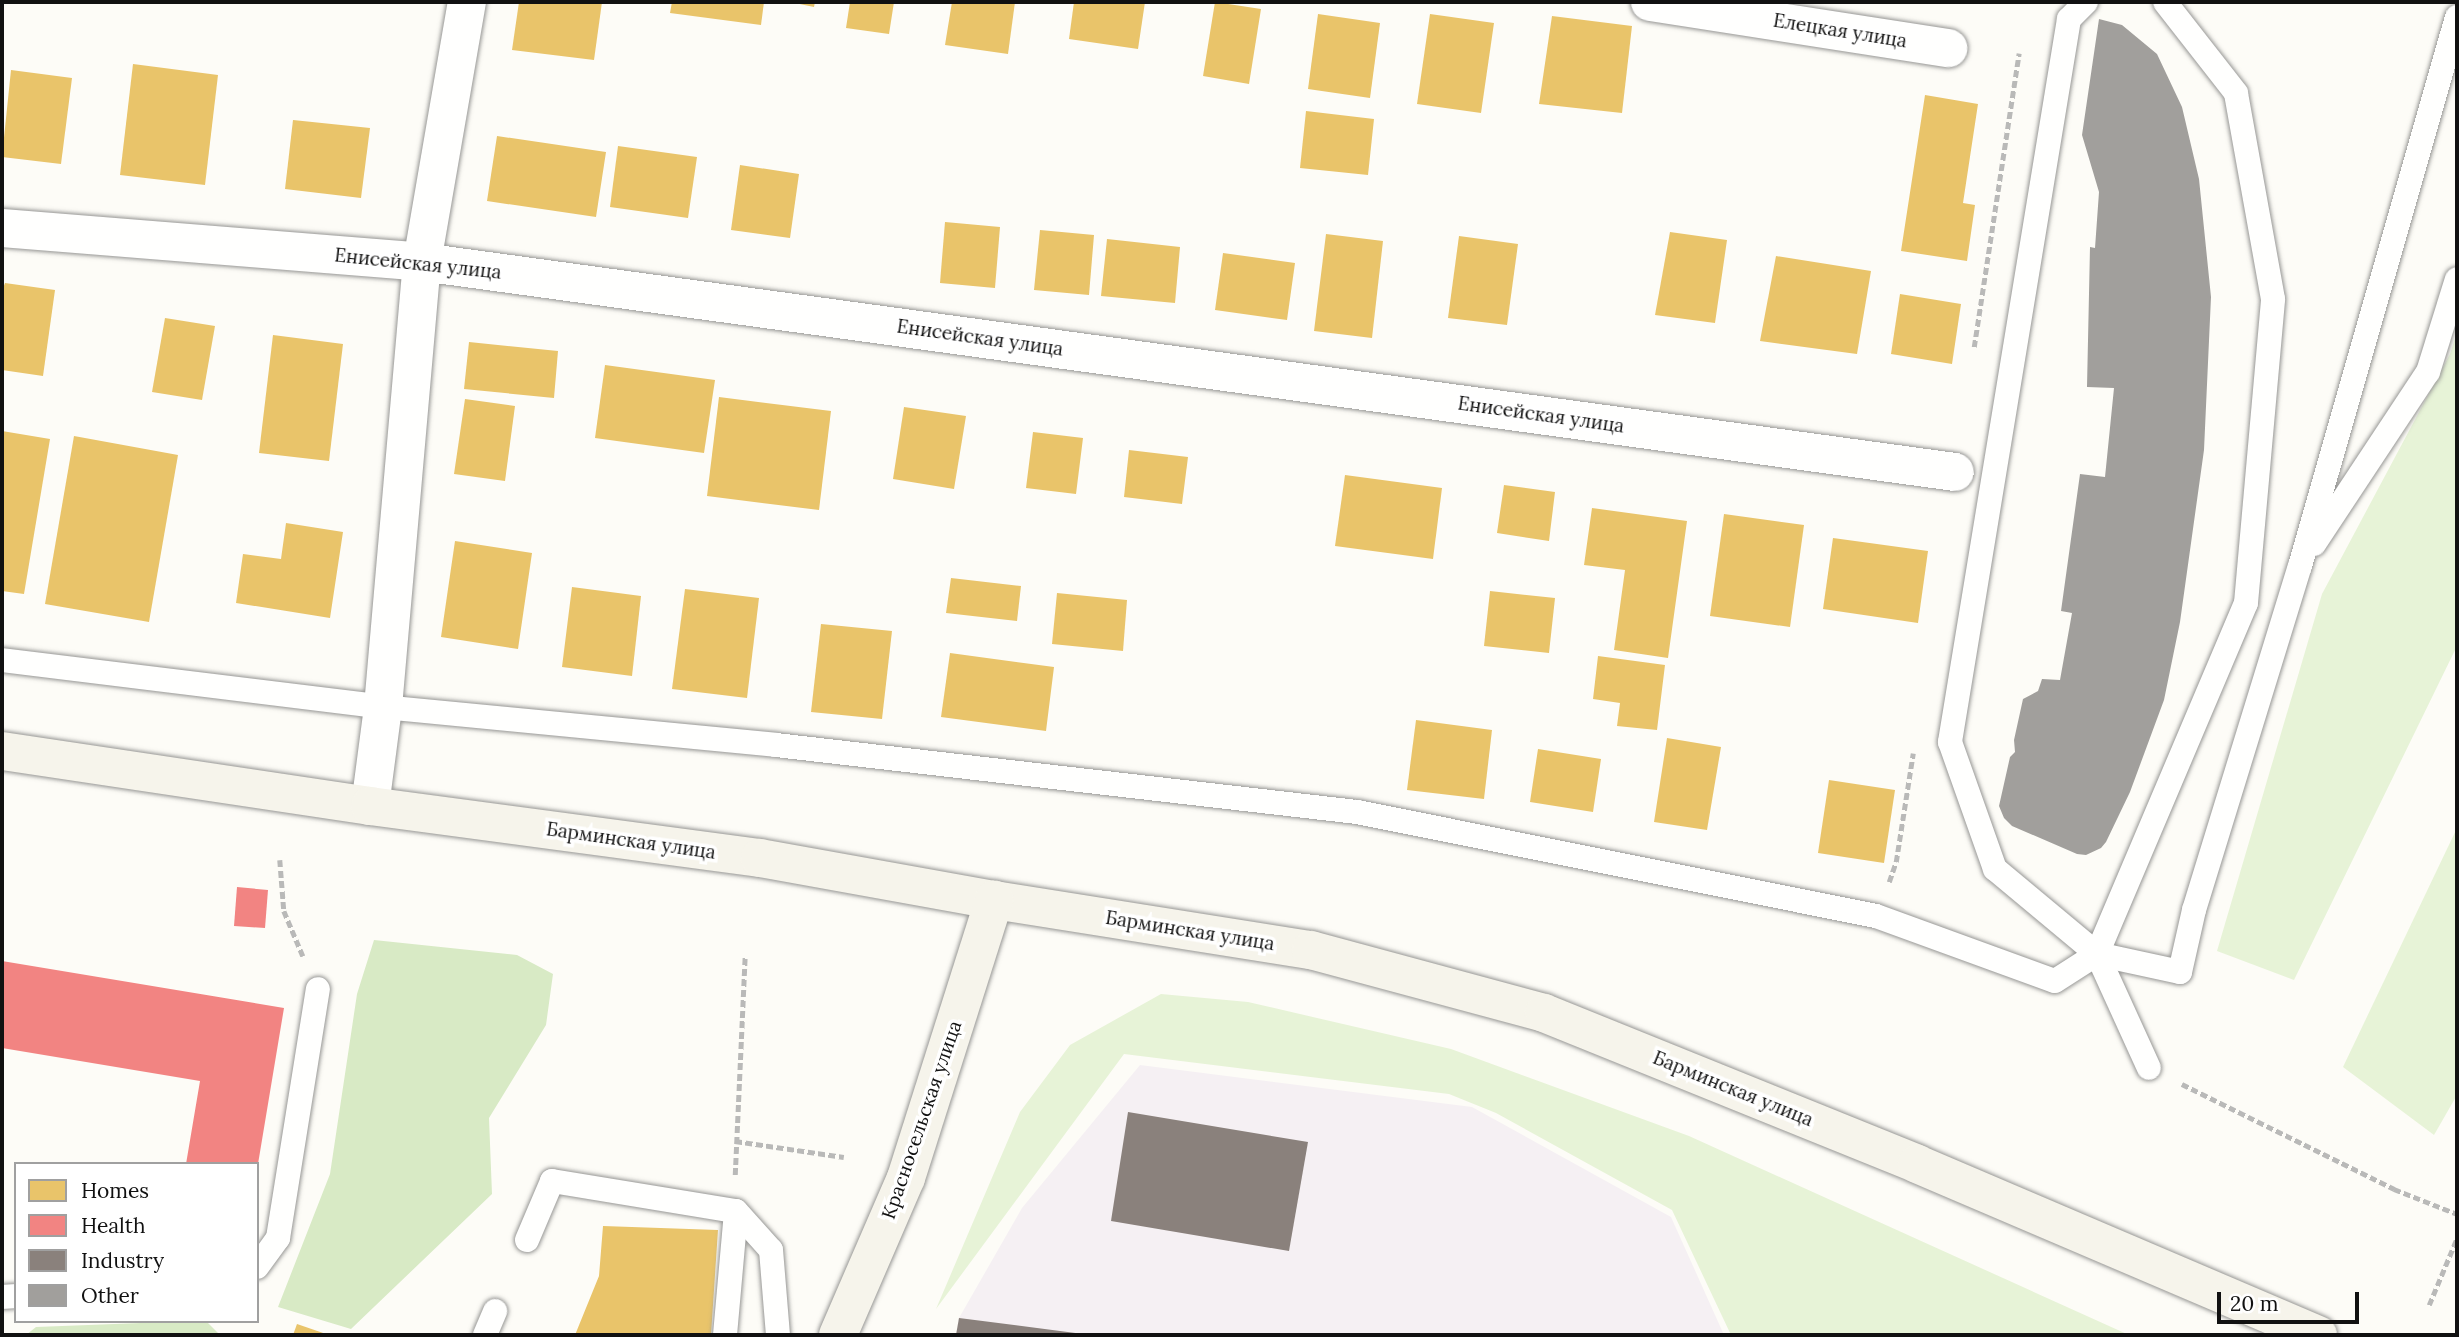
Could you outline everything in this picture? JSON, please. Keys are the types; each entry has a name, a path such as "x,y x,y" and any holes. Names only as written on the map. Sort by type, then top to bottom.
{"main road":[{"name":"Барминская улица","path":"2,751 370,806 760,858 994,900 1311,950 1544,1013 1917,1164 2318,1335"},
{"name":"Красносельская улица","path":"838,1335 906,1178 994,900"}],"street":[{"path":"370,806 383,707 422,262 467,2"},
{"name":"Елецкая улица","path":"1650,2 1948,48"},
{"name":"Енисейская улица","path":"2,228 422,262 1955,472"}],"lane":[{"path":"2086,2 2069,19 1951,742 1995,869 2097,954 2150,1068"},
{"path":"2,660 383,707 776,745 1357,812 1876,916 2055,981 2097,954 2246,603 2273,299 2236,93 2165,2"},
{"path":"2097,954 2180,972 2194,910 2300,566 2457,17"},
{"path":"2300,566 2428,372 2457,279"},
{"path":"259,1264 278,1238 318,989"},
{"path":"527,1240 552,1181 736,1211 771,1250 778,1335"},
{"path":"725,1335 736,1211"},
{"path":"485,1335 495,1311"}],"path":[{"path":"280,860 284,911 318,989"},
{"path":"736,1211 735,1141 745,955"},
{"path":"2150,1068 2394,1189 2457,1214"},
{"path":"735,1141 844,1157"},
{"path":"2429,1305 2457,1238"}],"shaded area":[{"path":"1140,1065 1472,1107 1671,1217 1724,1335 956,1335 959,1318 1022,1208"}],"green space":[{"path":"2457,332 2457,646 2294,980 2217,951 2322,594 2450,354"},
{"path":"2457,828 2457,1095 2434,1135 2343,1067"},
{"path":"374,940 517,955 553,974 546,1025 489,1118 492,1194 351,1329 278,1307 330,1174 357,994"},
{"path":"1161,994 1248,1002 1451,1049 1689,1136 2129,1335 1731,1335 1672,1210 1496,1113 1449,1094 1124,1054 936,1309 1020,1112 1070,1045"},
{"path":"208,1323 220,1335 26,1335 36,1327"}],"building: Homes":[{"path":"519,2 602,2 594,60 512,50"},
{"path":"672,2 764,2 761,25 670,13"},
{"path":"790,2 815,2 814,7"},
{"path":"850,2 894,2 889,34 846,28"},
{"path":"952,2 1015,2 1008,54 945,45"},
{"path":"1074,2 1145,2 1138,49 1069,39"},
{"path":"1215,2 1261,9 1249,84 1203,76"},
{"path":"1318,14 1380,23 1370,98 1308,89"},
{"path":"1430,14 1494,23 1481,113 1417,104"},
{"path":"1552,16 1632,26 1622,113 1539,104"},
{"path":"133,64 218,75 205,185 120,175"},
{"path":"11,70 72,78 61,164 2,157"},
{"path":"1925,95 1978,104 1963,203 1975,205 1967,261 1901,251"},
{"path":"1306,111 1374,119 1368,175 1300,168"},
{"path":"293,120 370,128 361,198 285,189"},
{"path":"497,136 606,152 596,217 487,201"},
{"path":"618,146 697,157 688,218 610,207"},
{"path":"740,165 799,174 790,238 731,230"},
{"path":"945,222 1000,227 995,288 940,283"},
{"path":"1040,230 1094,235 1089,295 1034,290"},
{"path":"1670,232 1727,240 1715,323 1655,315"},
{"path":"1326,234 1383,241 1372,338 1314,331"},
{"path":"1459,236 1518,244 1507,325 1448,318"},
{"path":"1107,239 1180,247 1175,303 1101,296"},
{"path":"1223,253 1295,263 1287,320 1215,310"},
{"path":"1776,256 1871,271 1857,354 1760,341"},
{"path":"5,283 55,290 43,376 2,370 2,291"},
{"path":"1900,294 1961,304 1952,364 1891,354"},
{"path":"165,318 215,326 202,400 152,392"},
{"path":"273,335 343,344 329,461 259,453"},
{"path":"469,342 558,351 554,398 464,389"},
{"path":"605,365 715,380 704,453 595,438"},
{"path":"719,397 831,411 819,510 707,496"},
{"path":"465,399 515,406 505,481 454,474"},
{"path":"904,407 966,416 954,489 893,479"},
{"path":"2,431 50,439 24,594 2,591"},
{"path":"1033,432 1083,438 1076,494 1026,488"},
{"path":"74,436 178,455 149,622 45,604"},
{"path":"1129,450 1188,457 1182,504 1124,497"},
{"path":"1345,475 1442,488 1433,559 1335,546"},
{"path":"1504,485 1555,492 1549,541 1497,533"},
{"path":"1592,508 1687,521 1668,658 1614,650 1625,570 1584,565"},
{"path":"1724,514 1804,525 1790,627 1710,616"},
{"path":"286,523 343,532 330,618 236,603 243,554 281,559"},
{"path":"1833,538 1928,551 1918,623 1823,609"},
{"path":"455,541 532,553 518,649 441,637"},
{"path":"951,578 1021,586 1017,621 946,613"},
{"path":"572,587 641,596 632,676 562,667"},
{"path":"685,589 759,598 747,698 672,689"},
{"path":"1490,591 1555,598 1549,653 1484,646"},
{"path":"1057,593 1127,600 1123,651 1052,644"},
{"path":"821,624 892,631 882,719 811,712"},
{"path":"950,653 1054,667 1046,731 941,717"},
{"path":"1598,656 1665,665 1657,730 1617,726 1620,703 1593,699"},
{"path":"1416,720 1492,730 1484,799 1407,790"},
{"path":"1667,738 1721,747 1707,830 1654,822"},
{"path":"1538,749 1601,759 1593,812 1530,802"},
{"path":"1829,780 1895,790 1884,863 1818,853"},
{"path":"603,1226 718,1230 711,1335 575,1335 599,1276"},
{"path":"297,1324 329,1335 293,1335"}],"building: Health":[{"path":"237,887 268,890 265,928 234,926"},
{"path":"2,961 284,1008 258,1162 186,1162 200,1081 2,1048"}],"building: Industry":[{"path":"1128,1112 1308,1142 1289,1251 1111,1221"},
{"path":"959,1318 1083,1334 1083,1335 956,1335"}],"building: Other":[{"path":"2099,19 2122,25 2157,54 2182,107 2199,179 2211,297 2204,450 2180,622 2164,700 2130,792 2106,842 2101,848 2086,855 2077,854 2012,826 2004,818 1999,806 2010,757 2015,752 2014,740 2023,699 2038,691 2042,679 2060,680 2072,613 2061,611 2080,474 2105,477 2114,388 2087,387 2090,247 2095,248 2099,192 2082,135"}]}
